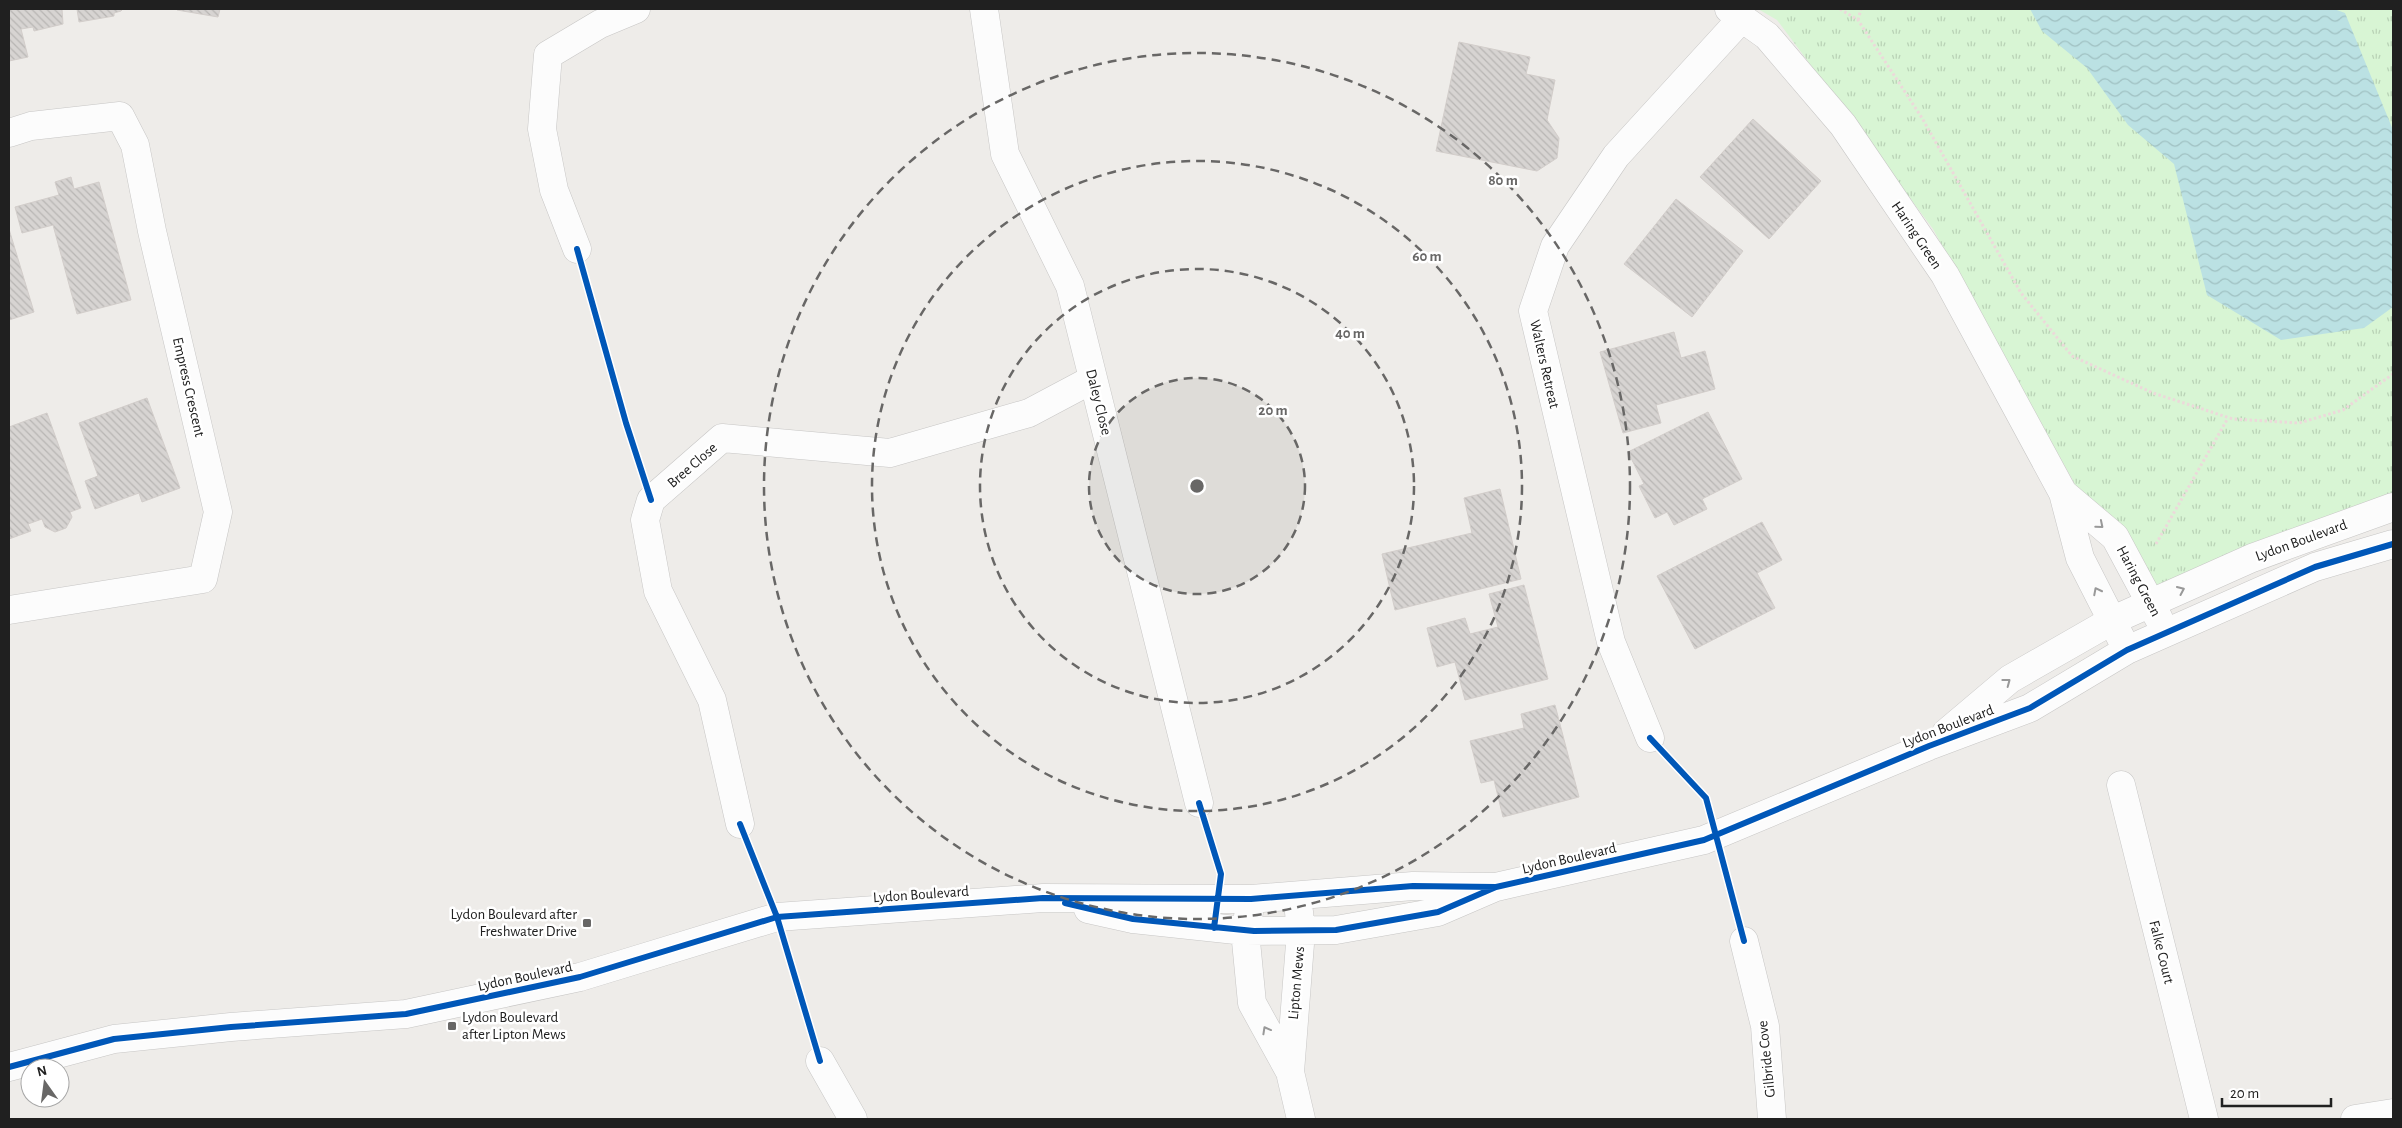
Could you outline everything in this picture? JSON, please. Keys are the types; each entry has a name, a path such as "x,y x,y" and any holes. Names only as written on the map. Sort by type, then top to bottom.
{"street":[{"path":"577,249 554,190 542,129 548,55 600,24 636,9"},
{"name":"Daley Close","path":"984,9 1005,154 1070,286 1199,803"},
{"name":"Haring Green","path":"1736,13 1767,36 1849,133 1944,275 2063,493 2080,558 2127,650"},
{"name":"Walters Retreat","path":"1650,738 1611,642 1532,310 1555,246 1616,156 1736,13"},
{"name":"Empress Crescent","path":"9,133 31,126 120,116 135,145 152,231 218,512 203,579 9,610"},
{"name":"Bree Close","path":"740,824 712,700 658,591 645,520 651,500 722,438 890,453 1029,413 1093,379"},
{"name":"Haring Green","path":"2063,493 2115,537 2166,633"},
{"name":"Lydon Boulevard","path":"1929,746 2010,678 2113,620 2252,558 2393,508"},
{"path":"2346,524 2357,555"},
{"name":"Lydon Boulevard","path":"1043,898 1134,919 1245,931 1336,930 1438,912 1496,887 1704,840 1929,746 2030,708 2127,650 2315,567 2393,544"},
{"name":"Falke Court","path":"2120,785 2204,1119"},
{"name":"Lydon Boulevard","path":"9,1067 114,1039 231,1027 406,1014 580,977 777,917 1043,898 1251,899 1413,886 1496,887"},
{"name":"Lipton Mews","path":"1290,1072 1301,931 1296,895"},
{"name":"Lipton Mews","path":"1251,899 1245,931 1252,1003 1290,1072 1301,1119"},
{"name":"Gilbride Cove","path":"1744,941 1765,1026 1772,1119"},
{"path":"820,1061 852,1119"},
{"path":"2355,1119 2393,1113"}],"path":[{"path":"1840,9 1858,20 1922,118 2021,293 2072,356 2153,393 2228,418 2299,423 2343,410 2393,374"},
{"path":"1858,20 1861,9"},
{"path":"2133,571 2158,540 2228,418"}],"green space":[{"path":"1758,9 2393,9 2393,509 2137,596 1933,229 1777,20"}],"water":[{"path":"2030,9 2334,9 2345,13 2393,130 2393,307 2364,328 2281,340 2207,295 2174,164 2128,125 2087,68 2042,31"}],"building":[{"path":"9,9 62,9 63,24 34,31 33,27 21,29 28,57 9,61"},
{"path":"77,9 123,9 114,13 114,16 79,22"},
{"path":"177,9 220,9 218,17"},
{"path":"1459,42 1530,57 1526,74 1555,80 1547,120 1559,138 1557,158 1537,171 1436,151"},
{"path":"1753,119 1821,181 1769,239 1700,177"},
{"path":"71,177 74,189 99,182 131,300 77,314 53,225 22,233 15,207 59,195 55,182"},
{"path":"1676,199 1743,251 1692,317 1624,264"},
{"path":"9,229 34,312 9,320"},
{"path":"1674,332 1681,358 1705,351 1715,389 1656,405 1661,423 1623,433 1600,352"},
{"path":"147,398 180,488 142,502 139,493 95,509 85,481 98,476 79,423"},
{"path":"1708,412 1742,479 1702,499 1707,509 1674,525 1667,512 1655,518 1639,486 1644,484 1628,452"},
{"path":"47,413 81,508 70,512 72,517 66,528 55,532 45,527 42,519 28,524 31,531 9,539 9,427"},
{"path":"1500,489 1521,579 1395,610 1382,554 1472,533 1464,498"},
{"path":"1762,522 1782,560 1757,573 1775,608 1695,649 1657,576"},
{"path":"1524,585 1548,679 1465,700 1455,662 1437,667 1427,628 1465,618 1470,634 1498,627 1489,594"},
{"path":"1555,705 1579,797 1503,817 1494,780 1481,783 1470,741 1524,728 1521,714"}],"cycle path":[{"path":"577,249 626,423 651,500"},
{"path":"1065,903 1133,919 1254,931 1336,930 1438,912 1496,887 1704,840 1929,746 2030,708 2127,650 2315,567 2393,544"},
{"path":"1650,738 1706,798 1744,941"},
{"path":"1199,803 1221,874 1214,928"},
{"path":"740,824 777,917 820,1061"},
{"path":"9,1067 114,1039 231,1027 406,1014 580,977 777,917 1043,898 1251,899 1413,886 1496,887"}],"place":[{"name":"Lydon Boulevard after Freshwater Drive","path":"587,923"},
{"name":"Lydon Boulevard after Lipton Mews","path":"452,1026"}]}
